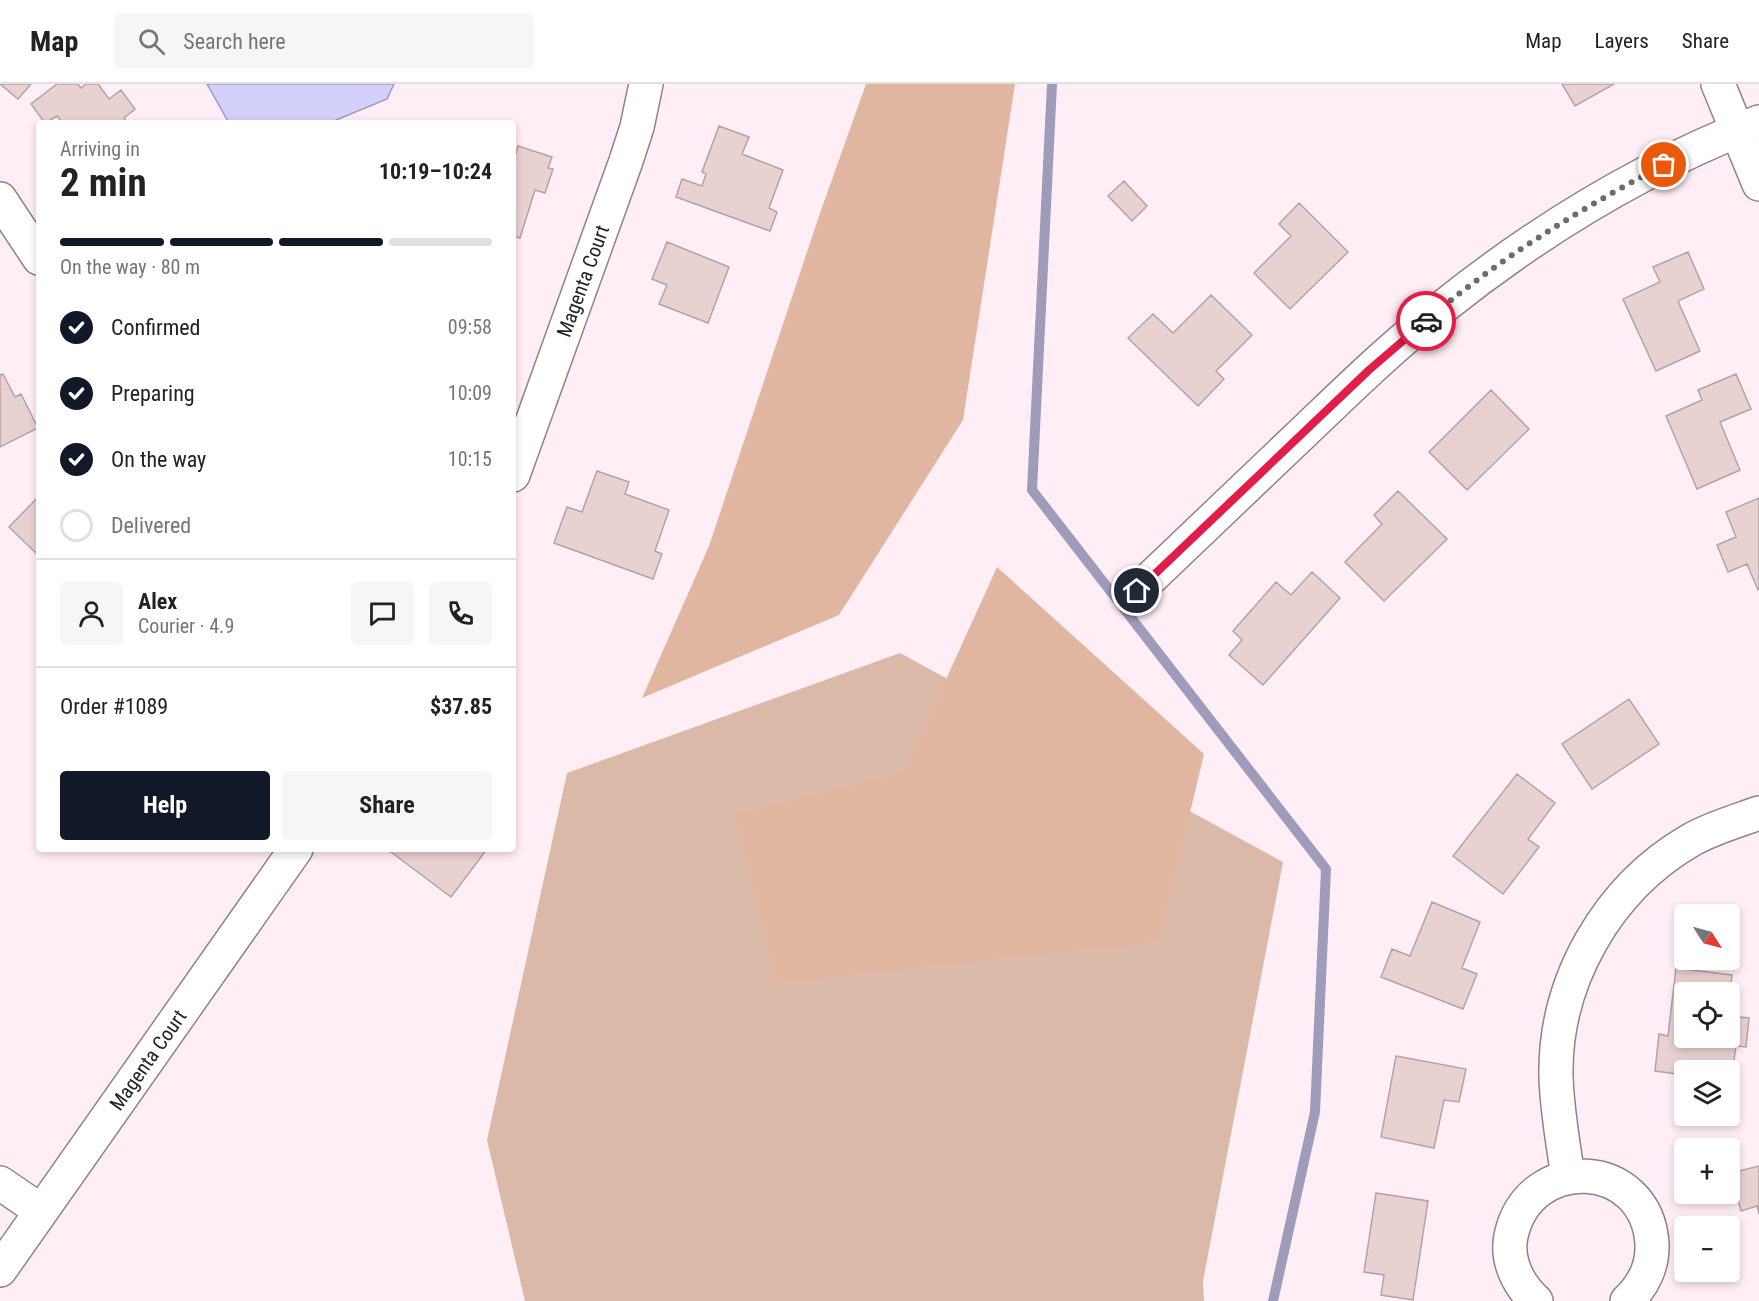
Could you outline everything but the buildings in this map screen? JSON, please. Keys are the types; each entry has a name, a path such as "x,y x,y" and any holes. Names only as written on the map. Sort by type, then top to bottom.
{"street":[{"name":"Magenta Court","path":"516,467 638,126 646,84"},
{"path":"1718,84 1748,126 1759,184"},
{"path":"1137,591 1369,370 1469,286 1570,217 1683,155 1748,126"},
{"path":"0,199 36,253"},
{"path":"1568,1176 1556,1076 1558,1041 1564,1007 1575,974 1591,941 1611,910 1635,883 1662,859 1693,839 1759,813"},
{"name":"Magenta Court","path":"0,1270 294,852"},
{"path":"1536,1301 1527,1293 1517,1278 1511,1261 1510,1242 1514,1223 1522,1207 1534,1193 1568,1176 1605,1179 1621,1187 1635,1199 1646,1215 1651,1233 1652,1251 1649,1269 1641,1286 1627,1301"},
{"path":"0,1183 41,1211"}],"shaded area":[{"path":"866,84 1015,84 963,420 839,615 642,698 709,546 819,216"},
{"path":"997,567 1204,754 1159,942 776,983 735,814 904,772"},
{"path":"900,653 1283,862 1203,1281 1204,1301 525,1301 487,1140 567,773"}],"water":[{"path":"207,84 394,84 387,99 336,120 227,120"}],"waterway":[{"path":"1052,84 1032,490 1326,869 1315,1112 1273,1301"}],"way so far":[{"path":"1426,321 1518,251 1570,217 1664,165"}],"route":[{"path":"1137,591 1369,370 1426,321"}]}
